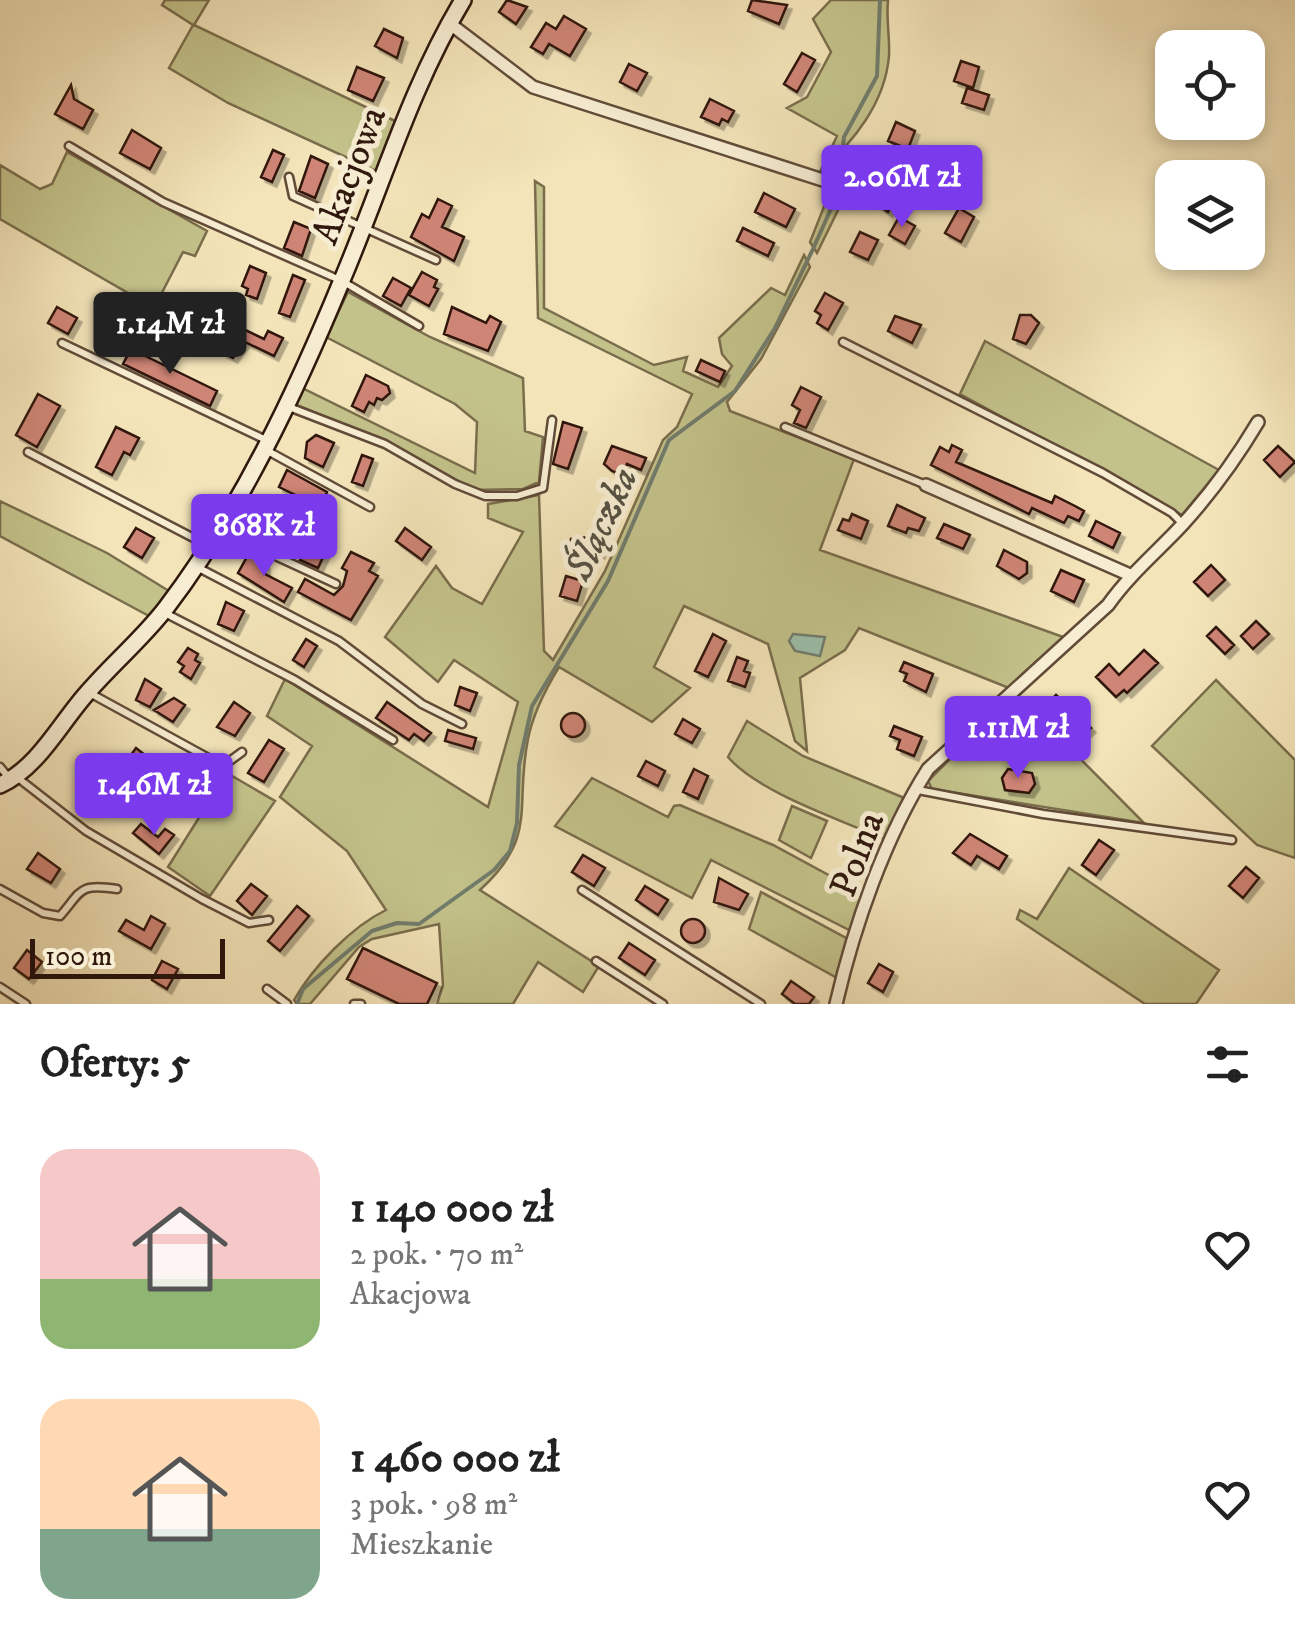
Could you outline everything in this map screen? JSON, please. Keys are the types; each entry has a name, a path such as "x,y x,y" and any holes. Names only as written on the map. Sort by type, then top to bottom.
{"street":[{"name":"Akacjowa","path":"7,777 163,612 209,546 284,405 342,281 406,114 463,0"},
{"path":"449,23 532,87 832,183"},
{"name":"Polna","path":"836,1004 871,894 915,790 928,770 971,726 1108,605 1230,468 1258,422"},
{"path":"926,485 1130,576"}],"lane":[{"path":"69,146 163,202 342,281 418,326"},
{"path":"288,178 293,196 436,260"},
{"path":"843,342 1102,472 1172,513 1182,524"},
{"path":"62,344 264,444 370,507"},
{"path":"284,405 385,444 484,496 518,496 543,488 552,420"},
{"path":"785,427 926,485"},
{"path":"28,452 209,546"},
{"path":"217,530 308,576 336,584"},
{"path":"196,566 338,640 422,704 462,724"},
{"path":"163,612 295,680 393,740"},
{"path":"88,692 222,766 242,752"},
{"path":"7,777 86,831 202,899 249,923 269,920"},
{"path":"915,790 1043,814 1232,840"},
{"path":"0,889 43,913 60,916 75,892 117,889"},
{"path":"582,890 761,1004"},
{"path":"596,961 664,1004"},
{"path":"0,986 26,1004"},
{"path":"267,990 287,1004"}],"shaded area":[{"path":"165,0 209,0 194,25 395,121 376,171 228,103 169,68 193,25 162,5"},
{"path":"831,0 888,0 889,56 881,90 866,120 820,172 837,136 787,108 807,97 831,52 813,19"},
{"path":"67,152 207,231 195,256 183,252 154,308 0,219 0,165 40,189 52,184"},
{"path":"535,181 544,187 544,308 654,365 687,357 683,371 718,387 732,366 722,354 719,338 771,288 785,295 804,255 810,267 761,359 727,402 730,411 854,459 820,550 1066,638 1009,688 859,628 845,650 800,678 807,751 795,741 768,644 684,606 654,667 690,688 652,722 559,667 530,729 517,837 498,871 480,890 599,966 583,992 538,962 513,1004 437,1004 443,985 439,924 372,939 359,947 310,1004 297,1004 294,1000 302,987 334,949 386,910 347,851 280,797 312,746 267,716 285,679 488,807 518,702 454,660 438,682 385,637 436,566 452,588 482,604 523,532 488,518 488,504 539,495 544,651 553,660 605,571 663,440 677,427 692,394 538,318"},
{"path":"831,189 844,198 817,253 810,242"},
{"path":"348,292 430,337 523,378 525,431 543,437 539,482 523,489 475,490 386,442 294,404 302,388 475,473 477,422 455,404 326,337"},
{"path":"985,341 1219,470 1182,515 960,394"},
{"path":"0,501 107,553 169,591 149,616 0,536"},
{"path":"793,634 825,637 820,656 795,651 789,641"},
{"path":"1216,680 1295,760 1295,858 1257,845 1152,746"},
{"path":"1016,694 1144,823 932,789 928,781"},
{"path":"747,721 803,756 902,797 904,803 888,841 803,805 742,770 728,757"},
{"path":"227,773 275,801 210,896 168,867"},
{"path":"592,778 668,817 674,806 680,805 773,845 858,891 863,896 853,932 711,860 692,898 555,826"},
{"path":"792,806 827,821 811,858 779,840"},
{"path":"1069,868 1219,970 1196,1004 1145,1004 1017,919 1020,910 1037,919"},
{"path":"761,892 846,938 849,945 837,978 749,929"}],"building":[{"path":"507,0 527,7 516,24 499,12"},
{"path":"752,0 787,5 779,24 748,11"},
{"path":"564,16 586,29 570,56 549,44 543,54 531,47 546,23 556,29"},
{"path":"384,29 403,38 397,58 375,46"},
{"path":"802,53 815,60 797,92 784,84"},
{"path":"961,61 979,67 973,88 954,81"},
{"path":"629,64 647,73 637,91 620,82"},
{"path":"357,67 384,78 373,101 348,90"},
{"path":"71,85 74,99 93,110 83,129 55,114"},
{"path":"967,88 989,95 984,110 962,103"},
{"path":"710,99 734,111 728,122 722,119 719,125 701,117"},
{"path":"896,122 915,131 908,149 888,141"},
{"path":"132,130 161,148 150,169 120,153"},
{"path":"273,150 284,155 272,182 261,177"},
{"path":"311,156 328,164 315,198 299,191"},
{"path":"880,182 898,191 888,212 871,200"},
{"path":"764,193 795,209 786,227 755,212"},
{"path":"438,199 452,206 442,227 464,237 454,261 411,237 422,214 429,218"},
{"path":"959,208 974,217 961,242 945,233"},
{"path":"899,217 915,226 905,244 889,235"},
{"path":"294,222 311,229 302,256 284,248"},
{"path":"743,228 774,243 768,256 737,241"},
{"path":"860,232 878,240 868,260 850,252"},
{"path":"250,266 266,273 257,299 246,295 248,289 242,286"},
{"path":"422,272 437,280 434,287 438,289 429,306 409,295"},
{"path":"293,275 305,280 290,317 279,313"},
{"path":"393,278 411,288 401,306 383,296"},
{"path":"825,293 843,303 828,330 817,323 821,315 815,311"},
{"path":"57,307 77,318 68,334 48,323"},
{"path":"452,307 486,323 490,316 501,322 488,351 444,334"},
{"path":"1020,315 1031,315 1039,323 1026,344 1013,339"},
{"path":"895,316 921,325 912,343 888,331"},
{"path":"237,326 264,339 268,331 283,338 274,356 245,342 233,358 223,353"},
{"path":"131,349 217,391 210,406 123,364"},
{"path":"701,360 725,371 720,382 696,371"},
{"path":"366,375 388,386 390,393 382,400 377,398 374,405 369,402 364,412 352,406"},
{"path":"801,387 821,397 806,428 794,423 800,410 792,405"},
{"path":"38,394 60,406 37,447 16,435"},
{"path":"563,422 582,428 568,469 553,464"},
{"path":"116,427 139,438 130,455 124,452 112,475 96,467"},
{"path":"316,435 334,443 323,467 305,458 307,442"},
{"path":"952,445 962,450 956,462 1052,503 1055,496 1084,511 1079,521 1068,516 1064,523 1032,508 1029,514 931,465 940,447 949,452"},
{"path":"612,446 646,458 641,470 627,464 622,475 612,471 604,464"},
{"path":"1278,446 1295,462 1280,477 1264,460"},
{"path":"362,455 373,459 363,486 352,482"},
{"path":"287,470 327,492 322,502 314,498 312,503 279,487"},
{"path":"897,505 925,518 919,531 908,528 906,533 888,526"},
{"path":"852,514 868,521 861,539 838,530 843,519 849,521"},
{"path":"1096,521 1120,533 1113,548 1089,536"},
{"path":"944,524 970,535 963,549 937,538"},
{"path":"136,528 154,538 142,558 124,547"},
{"path":"405,528 431,547 422,560 396,541"},
{"path":"312,533 330,542 318,568 300,560"},
{"path":"602,538 600,554 570,551 571,539"},
{"path":"1004,550 1027,562 1027,573 1019,579 997,566"},
{"path":"351,552 374,563 369,571 378,576 351,620 298,592 305,579 334,595 343,586 347,571 342,568"},
{"path":"248,555 265,564 265,574 292,588 284,602 238,573"},
{"path":"1211,565 1225,580 1208,596 1194,582"},
{"path":"1061,570 1084,580 1074,602 1051,591"},
{"path":"566,576 583,581 577,601 560,596"},
{"path":"226,602 244,611 234,631 218,624"},
{"path":"1256,621 1269,634 1253,649 1241,636"},
{"path":"1216,627 1234,645 1225,654 1207,636"},
{"path":"713,634 726,641 708,677 695,671"},
{"path":"306,639 317,646 304,667 293,660"},
{"path":"188,648 198,654 195,660 200,663 191,679 180,672 184,666 178,662"},
{"path":"1144,650 1158,663 1127,693 1124,690 1116,697 1096,677 1109,664 1119,675"},
{"path":"737,657 748,661 744,671 750,673 745,687 728,681"},
{"path":"904,662 933,674 926,692 904,681 907,674 900,671"},
{"path":"145,679 161,689 150,707 136,700"},
{"path":"460,687 477,693 470,711 455,705"},
{"path":"1056,695 1091,728 1071,747 1063,739 1067,735 1042,709"},
{"path":"174,698 185,705 173,722 154,710"},
{"path":"234,702 250,713 235,736 217,727"},
{"path":"387,702 431,733 424,741 414,734 409,740 376,718"},
{"path":"573,713 585,725 573,737 561,725"},
{"path":"683,719 700,729 692,743 675,734"},
{"path":"894,726 922,737 914,756 897,749 900,740 890,736"},
{"path":"448,730 476,738 473,749 445,741"},
{"path":"269,740 284,749 264,782 248,773"},
{"path":"136,748 155,763 142,780 123,766"},
{"path":"646,761 665,771 658,786 638,776"},
{"path":"694,769 708,776 698,799 683,792"},
{"path":"1008,769 1032,773 1035,784 1029,793 1005,790 1002,778"},
{"path":"96,776 105,779 105,797 96,800 87,797 84,788 87,779"},
{"path":"141,824 158,837 165,829 174,835 159,854 133,833"},
{"path":"970,834 1007,856 999,869 977,856 971,865 953,853"},
{"path":"1099,840 1114,850 1096,875 1082,865"},
{"path":"38,853 60,869 51,883 27,869"},
{"path":"583,855 605,868 594,886 572,872"},
{"path":"1246,867 1259,878 1243,898 1229,886"},
{"path":"719,878 748,894 739,910 714,902"},
{"path":"251,884 267,896 252,915 237,901"},
{"path":"645,886 668,900 658,915 636,900"},
{"path":"297,906 309,916 280,951 268,941"},
{"path":"151,916 165,924 151,949 119,931 126,920 144,930"},
{"path":"693,919 705,931 693,943 681,931"},
{"path":"629,943 655,960 645,975 619,958"},
{"path":"363,948 437,983 427,1004 399,1004 347,979"},
{"path":"27,950 42,962 29,979 14,968"},
{"path":"162,961 178,969 167,989 152,980"},
{"path":"879,964 893,972 883,992 868,983"},
{"path":"791,981 814,997 809,1004 795,1004 782,994"}],"waterway":[{"name":"Ślączka","path":"297,1004 303,989 372,931 397,923 419,924 494,870 510,851 517,823 519,765 532,706 608,581 669,440 735,391 775,328 838,193 844,137 877,76 880,0"}]}
